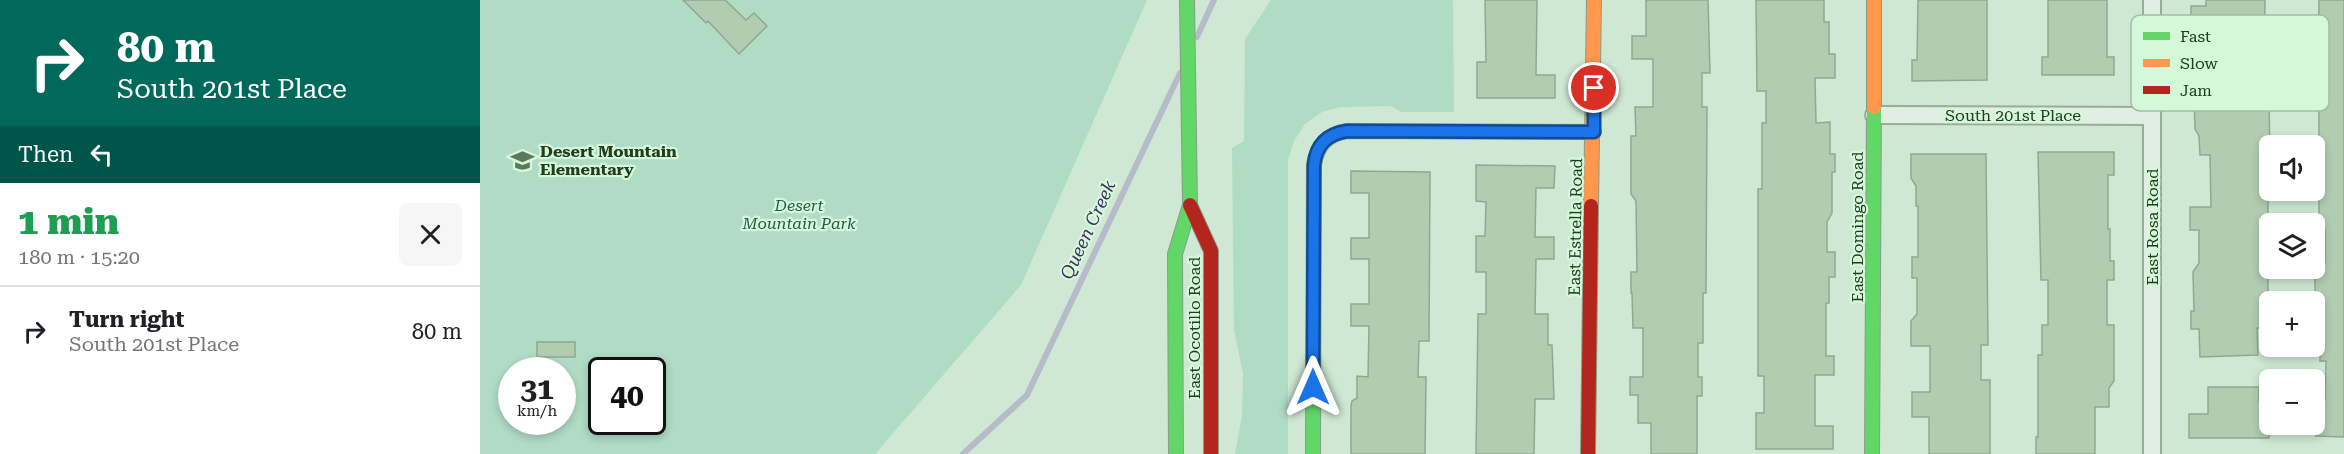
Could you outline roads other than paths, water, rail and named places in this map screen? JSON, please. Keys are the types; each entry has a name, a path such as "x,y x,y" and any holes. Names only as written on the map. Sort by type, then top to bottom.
{"street":[{"name":"East Ocotillo Road","path":"1176,454 1175,254 1190,205 1186,0"},
{"name":"East Estrella Road","path":"1587,454 1594,132 1594,0"},
{"name":"East Domingo Road","path":"1872,454 1874,0"},
{"name":"East Rosa Road","path":"2152,111 2152,454"},
{"name":"South 201st Place","path":"1874,115 2152,116"},
{"path":"1313,454 1314,165 1318,148 1336,133 1347,131 1594,132"},
{"name":"East Ocotillo Road","path":"1190,205 1211,251 1211,454"}],"waterway":[{"name":"Queen Creek","path":"1197,37 1214,0"},
{"name":"Queen Creek","path":"963,454 1027,395 1180,73"}],"place":[{"name":"Desert Mountain Elementary","path":"522,160"}],"park label":[{"name":"Desert Mountain Park","path":"799,214"}]}
